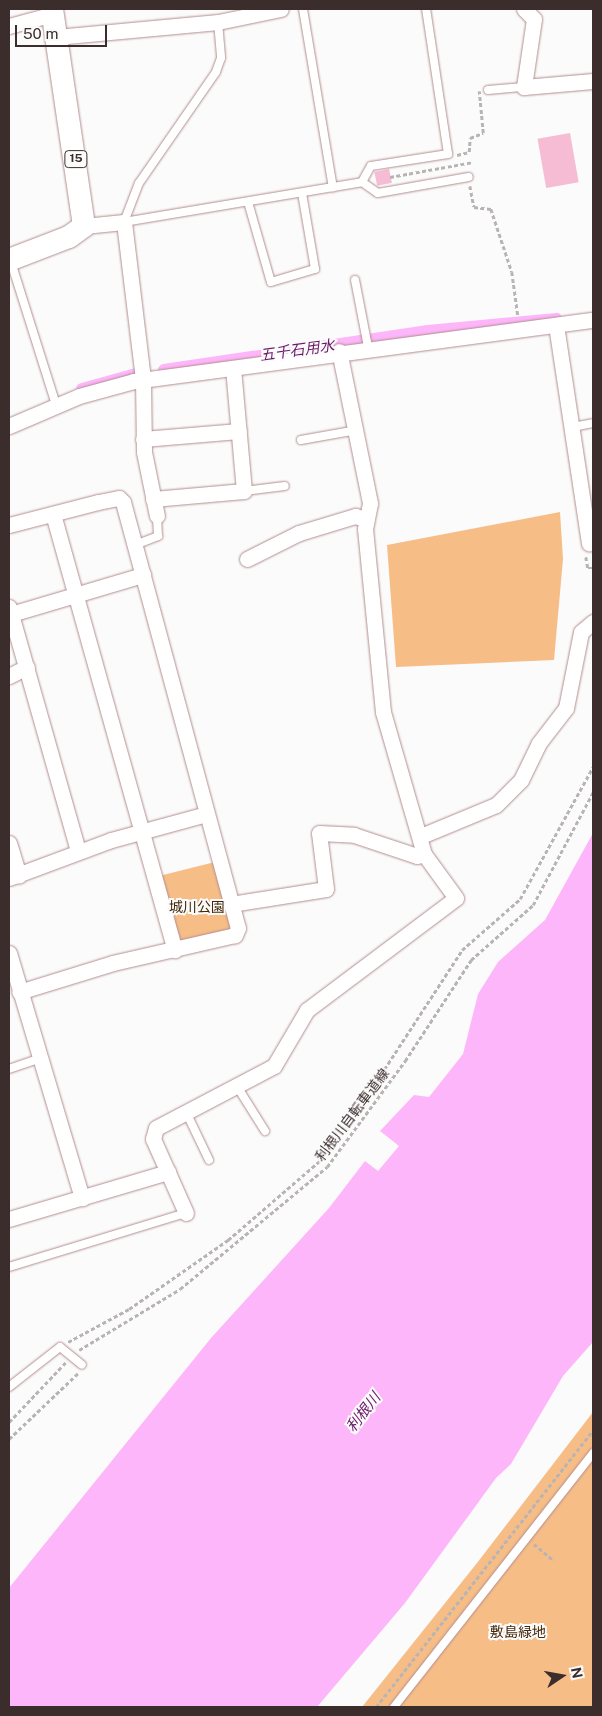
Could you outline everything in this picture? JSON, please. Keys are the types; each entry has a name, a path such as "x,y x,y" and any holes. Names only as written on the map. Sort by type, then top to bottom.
{"main road":[{"name":"15","path":"52,12 84,226"},
{"path":"9,260 69,237 84,226"}],"street":[{"path":"56,37 281,9"},
{"path":"524,9 534,19 524,87 593,81"},
{"path":"9,26 52,12"},
{"path":"84,226 124,222 143,382 143,439 157,516"},
{"path":"9,426 56,405 102,388 340,351 593,320"},
{"path":"556,325 573,427 589,544"},
{"path":"186,1213 153,1134 238,1088 276,1063 307,1010 454,902 456,895 424,854 421,836 379,691 365,519 370,503 340,351"},
{"path":"153,499 244,491 233,368"},
{"path":"143,439 239,432"},
{"path":"9,525 119,498 135,546 238,928 235,935 19,992"},
{"path":"53,514 78,594 175,950"},
{"path":"247,559 299,533 355,516 365,519"},
{"path":"78,851 10,611 143,575"},
{"path":"421,836 496,805 522,780 539,743 566,708 581,632 593,622"},
{"path":"9,676 27,667"},
{"path":"9,843 14,876 78,851 206,814"},
{"path":"232,904 326,889 319,833 354,835 417,856 424,854"},
{"path":"9,954 38,1059 82,1198"},
{"path":"9,1220 168,1172"}],"lane":[{"path":"303,9 333,188"},
{"path":"362,182 371,166 448,154 426,9"},
{"path":"124,222 139,183 216,72 221,58 214,18"},
{"path":"488,90 524,87"},
{"path":"124,222 362,182 378,193 469,177"},
{"path":"248,202 271,282 315,269 302,193"},
{"path":"9,260 56,405"},
{"path":"355,280 368,348"},
{"path":"573,427 593,423"},
{"path":"300,440 357,430"},
{"path":"244,491 285,486"},
{"path":"135,546 158,536 157,516"},
{"path":"9,1069 38,1059"},
{"path":"238,1088 265,1131"},
{"path":"187,1114 209,1160"},
{"path":"9,1267 186,1213"},
{"path":"9,1387 60,1347 82,1365"},
{"path":"394,1707 593,1453"}],"path":[{"path":"448,154 469,152 470,138 482,135 477,95 488,90"},
{"path":"390,177 473,162"},
{"path":"469,177 474,207 491,209 512,272 518,316"},
{"path":"60,1347 129,1309 228,1240 331,1151 466,945 520,899 593,767"},
{"name":"利根川自転車道線","path":"9,1422 71,1357 180,1289 327,1167 405,1061 471,960 533,905 593,792"},
{"path":"9,1439 75,1377 82,1365"},
{"path":"376,1707 593,1430"},
{"path":"526,1538 554,1561"}],"green space":[{"path":"560,512 563,559 554,660 396,667 387,545"},
{"name":"城川公園","path":"215,862 233,924 230,931 182,943 176,939 159,876"},
{"name":"敷島緑地","path":"593,1412 593,1707 362,1707 477,1563"}],"water":[{"name":"利根川","path":"593,833 593,1342 563,1376 511,1464 496,1478 405,1603 317,1707 9,1707 9,1588 211,1338 329,1208 365,1161 378,1171 399,1146 380,1131 414,1095 429,1097 463,1054 478,994 498,962 545,920"}],"building":[{"path":"570,133 579,182 546,188 538,139"},
{"path":"389,169 392,183 377,186 374,172"}],"waterway":[{"name":"五千石用水","path":"164,370 428,331 556,319"},
{"name":"五千石用水","path":"82,389 140,373"}]}
